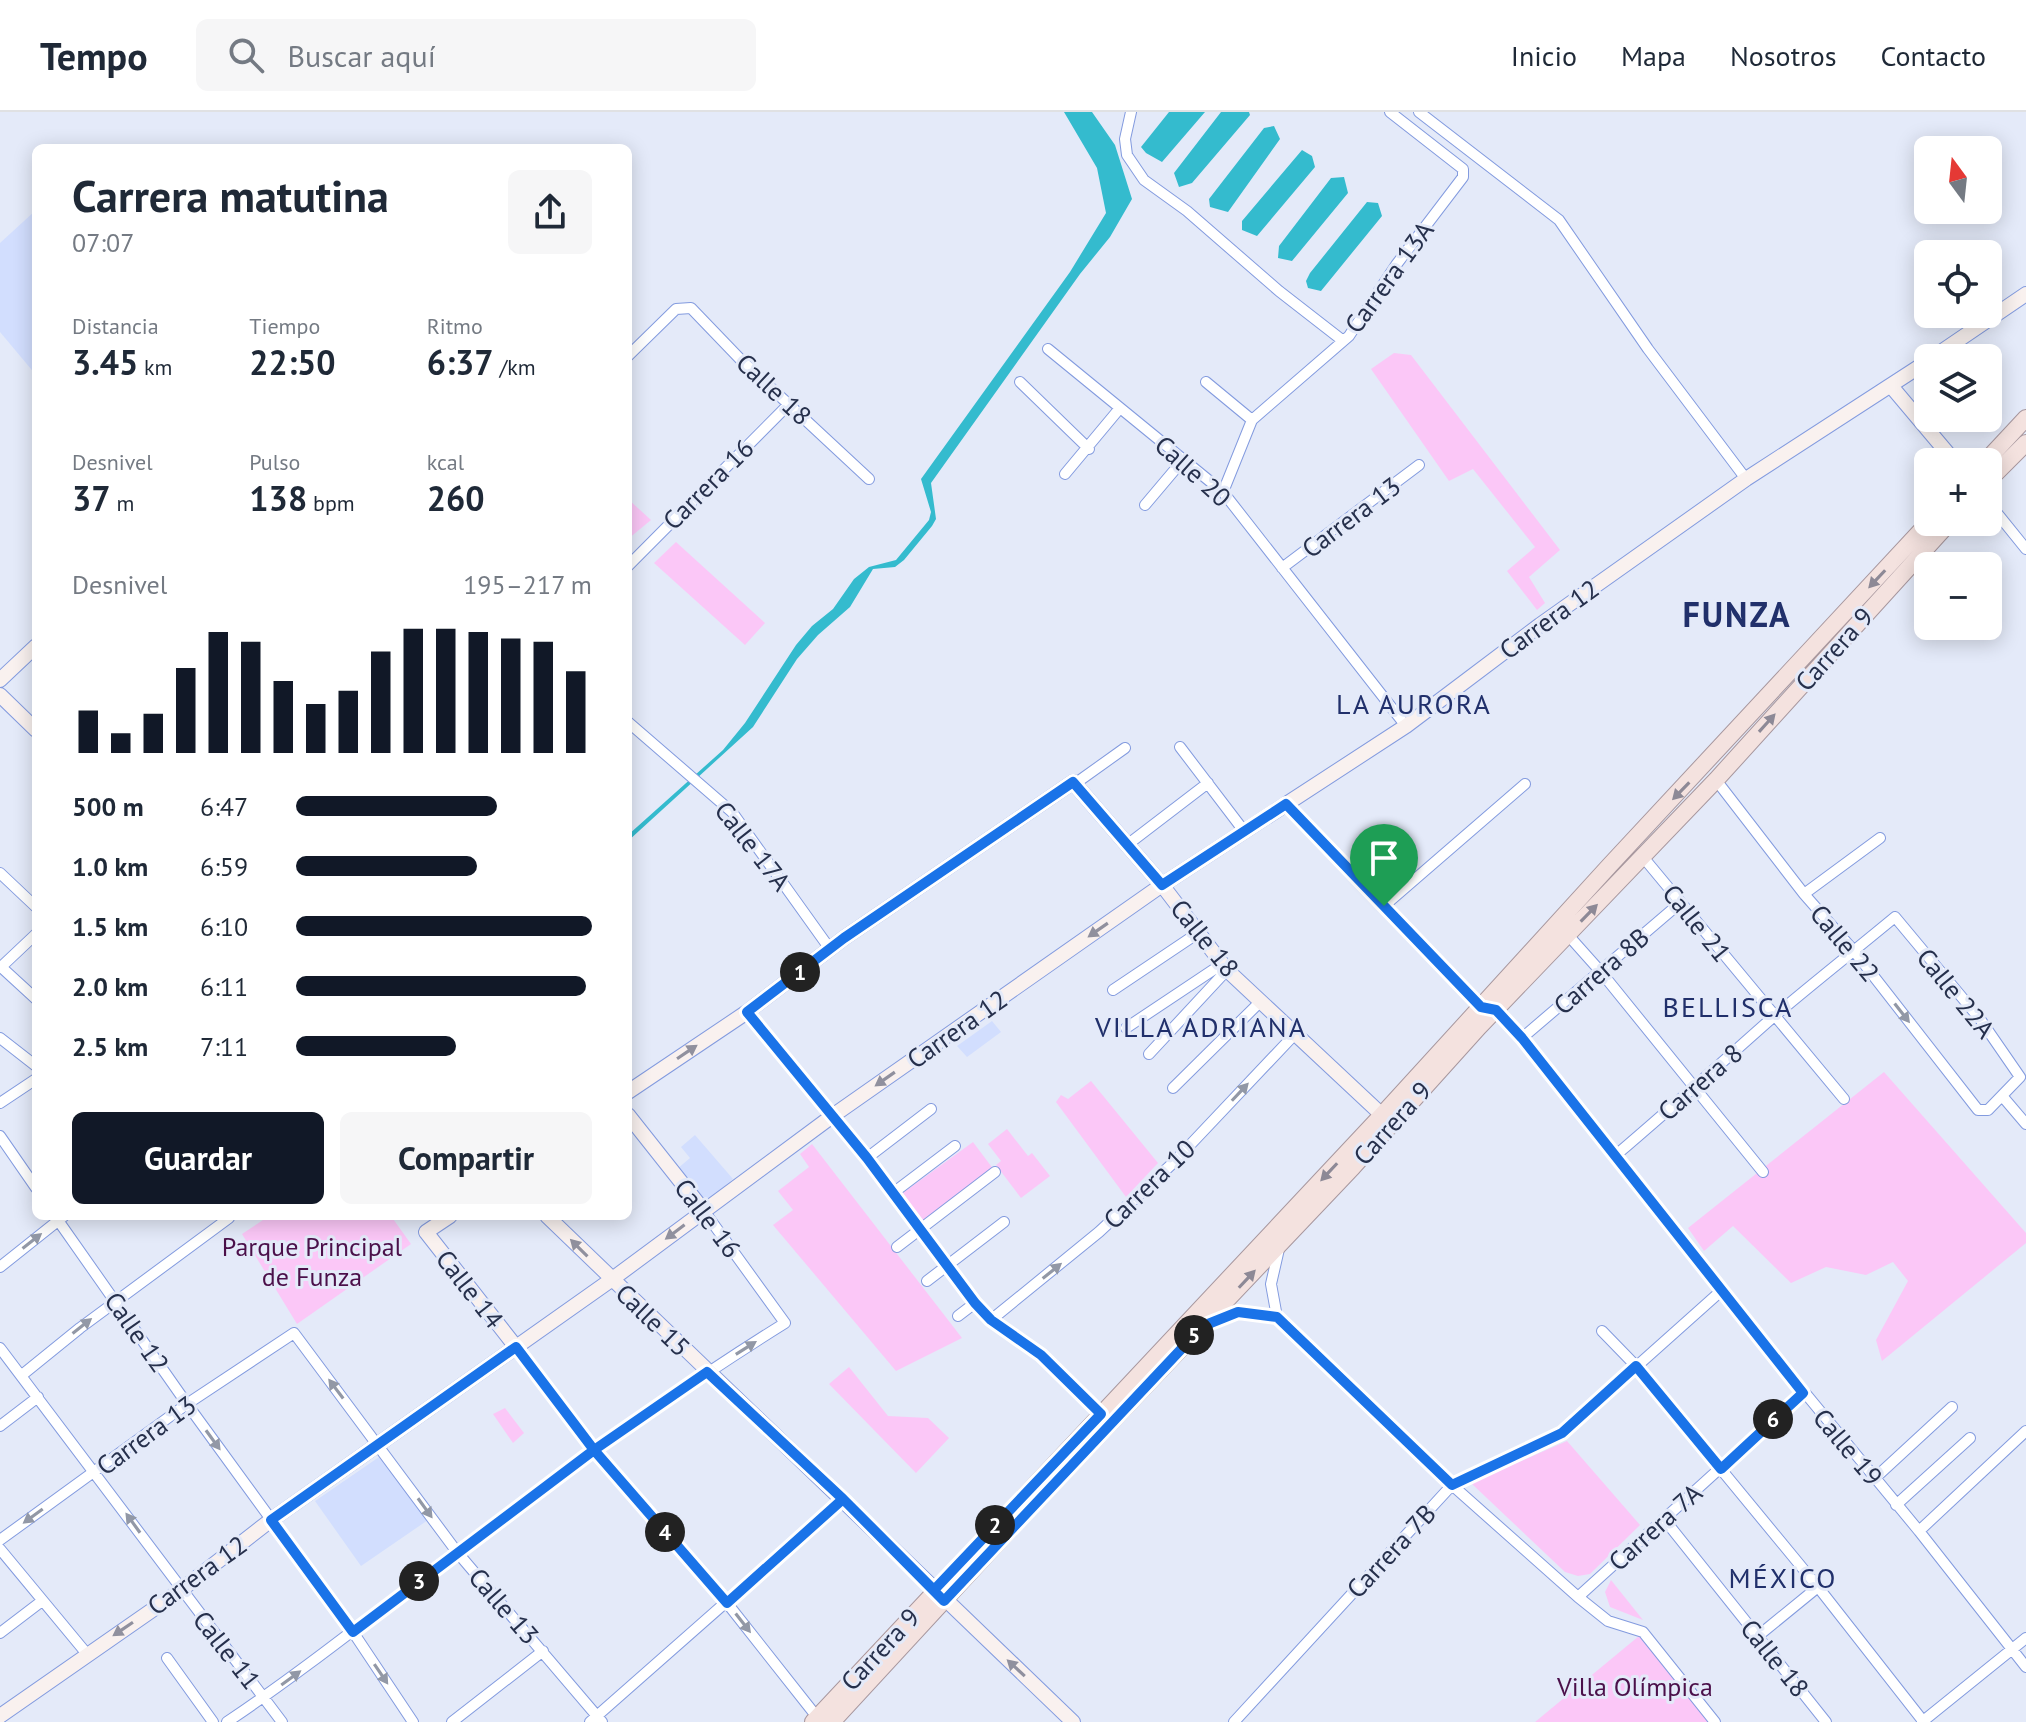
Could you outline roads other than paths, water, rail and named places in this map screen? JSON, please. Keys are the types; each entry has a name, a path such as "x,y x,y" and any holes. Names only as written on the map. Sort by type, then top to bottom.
{"main road":[{"name":"Carrera 12","path":"1952,344 2026,294"},
{"name":"Carrera 12","path":"0,1716 181,1590 271,1520 611,1280 831,1117 1162,885 1406,726 1540,625 1746,479 1914,370"},
{"path":"1891,386 1943,448"},
{"path":"1998,448 2026,418"},
{"path":"2002,467 2026,443"},
{"name":"Carrera 9","path":"821,1720 1281,1243 1488,1008 1916,536"},
{"name":"Carrera 9","path":"939,1595 1101,1414 1382,1115 1488,1008 1568,935 1643,857 1937,536"},
{"path":"0,680 32,650"},
{"path":"0,695 32,726"},
{"path":"632,1089 747,1012 830,949 1016,819 1070,783 1076,783"},
{"name":"Calle 18","path":"1076,783 1162,885 1224,967 1382,1115"},
{"name":"Calle 16","path":"632,1120 704,1211"},
{"name":"Calle 14","path":"444,1220 426,1232 516,1347"},
{"name":"Calle 15","path":"551,1220 1073,1722"}],"street":[{"path":"1131,112 1125,139 1127,155 1144,180 1187,211 1279,291 1342,340"},
{"name":"Carrera 13A","path":"1223,492 1252,420 1349,336 1396,265 1463,177 1463,169 1390,112"},
{"path":"1419,112 1559,220 1648,349 1746,479"},
{"name":"Calle 18","path":"632,352 676,309 691,308 741,360 869,479"},
{"name":"Calle 20","path":"1048,349 1223,492 1406,726"},
{"path":"1020,382 1089,449"},
{"path":"1206,382 1252,420"},
{"name":"Carrera 16","path":"632,562 790,403"},
{"path":"1065,474 1089,449 1120,408"},
{"path":"1145,505 1183,460"},
{"name":"Carrera 13","path":"1282,568 1419,465"},
{"path":"2002,519 2026,549"},
{"name":"Calle 17A","path":"632,726 732,812 830,949"},
{"path":"1180,747 1244,831"},
{"path":"1076,783 1125,748"},
{"name":"Calle 22","path":"1716,780 1974,1106 1983,1112 2003,1097"},
{"path":"1127,845 1208,783"},
{"path":"1384,906 1525,784"},
{"name":"Calle 19","path":"1286,804 1384,906 1522,1038 1721,1291 1919,1531 2026,1667"},
{"path":"1804,894 1880,838"},
{"name":"Calle 21","path":"1643,857 1844,1099"},
{"path":"0,873 32,903"},
{"name":"Carrera 8B","path":"1522,1038 1680,903"},
{"name":"Carrera 8","path":"1616,1155 1774,1017 1895,917"},
{"name":"Calle 22A","path":"1895,917 1980,1019 2016,1070 2019,1082 2003,1097"},
{"path":"1113,990 1198,933"},
{"path":"1568,935 1763,1172"},
{"path":"32,938 0,967 32,995"},
{"path":"1126,1028 1224,967"},
{"path":"1149,1054 1224,967"},
{"path":"1173,1088 1261,1001"},
{"path":"747,1012 867,1158 975,1303 991,1320 1041,1355 1101,1414"},
{"name":"Carrera 10","path":"991,1320 1099,1232 1163,1172 1295,1034"},
{"path":"0,1038 32,1063"},
{"path":"0,1103 32,1082"},
{"path":"2003,1097 2026,1124"},
{"path":"867,1158 931,1109"},
{"path":"0,1136 31,1170"},
{"path":"893,1193 955,1146"},
{"path":"897,1247 995,1172"},
{"name":"Calle 16","path":"704,1211 785,1323 707,1372"},
{"path":"0,1267 57,1220"},
{"name":"Calle 12","path":"60,1220 187,1404 353,1632 413,1722"},
{"path":"22,1375 224,1220"},
{"path":"927,1281 1004,1222"},
{"path":"1281,1243 1271,1284 1277,1317 1452,1485 1578,1597 1608,1621 1643,1632 1715,1722"},
{"name":"Carrera 7B","path":"1234,1722 1452,1485 1562,1433 1721,1291"},
{"path":"958,1316 975,1303"},
{"path":"1203,1326 1238,1312 1277,1317"},
{"path":"1602,1331 1636,1366 1818,1587 1922,1722 2026,1638"},
{"name":"Carrera 13","path":"0,1540 187,1404 294,1333"},
{"name":"Calle 13","path":"294,1333 457,1552 543,1651 596,1720"},
{"name":"Calle 14","path":"516,1347 594,1450 727,1603 821,1720"},
{"name":"Calle 11","path":"0,1348 282,1722"},
{"path":"227,1722 353,1632 594,1450 707,1372"},
{"name":"Carrera 7A","path":"1578,1597 1803,1393"},
{"path":"0,1426 38,1397"},
{"path":"1875,1478 1952,1407"},
{"path":"1919,1531 2026,1431"},
{"path":"1896,1505 1970,1438"},
{"path":"596,1720 843,1499"},
{"name":"Calle 18","path":"1664,1519 1826,1722"},
{"path":"0,1549 87,1654"},
{"path":"1758,1636 1818,1587"},
{"path":"0,1633 42,1601"},
{"path":"452,1722 543,1651"},
{"path":"167,1658 213,1722"}],"water":[{"path":"1064,112 1092,112 1115,145 1132,199 1110,237 1080,274 931,483 936,519 932,526 895,567 873,569 850,607 818,635 797,659 753,727 632,837 632,831 723,750 745,723 796,645 812,626 833,609 854,579 869,567 896,560 929,520 931,512 921,479 1070,272 1106,213 1097,168"},
{"path":"1169,112 1205,112 1162,162 1141,147"},
{"path":"1221,112 1249,112 1250,115 1192,183 1179,187 1174,173"},
{"path":"1274,126 1280,139 1228,212 1210,207 1209,199 1264,128"},
{"path":"1302,150 1312,156 1315,167 1257,236 1242,230 1242,221"},
{"path":"1344,177 1348,193 1292,261 1278,258 1279,246 1331,178"},
{"path":"1367,202 1378,203 1382,216 1321,291 1308,288 1306,281 1310,273"}],"district":[{"name":"FUNZA","path":"1737,614"},
{"name":"LA AURORA","path":"1414,703"},
{"name":"BELLISCA","path":"1728,1006"},
{"name":"VILLA ADRIANA","path":"1201,1026"},
{"name":"MÉXICO","path":"1783,1577"}],"park label":[{"name":"Parque Principal de Funza","path":"312,1261"},
{"name":"Villa Olímpica","path":"1635,1686"}]}
